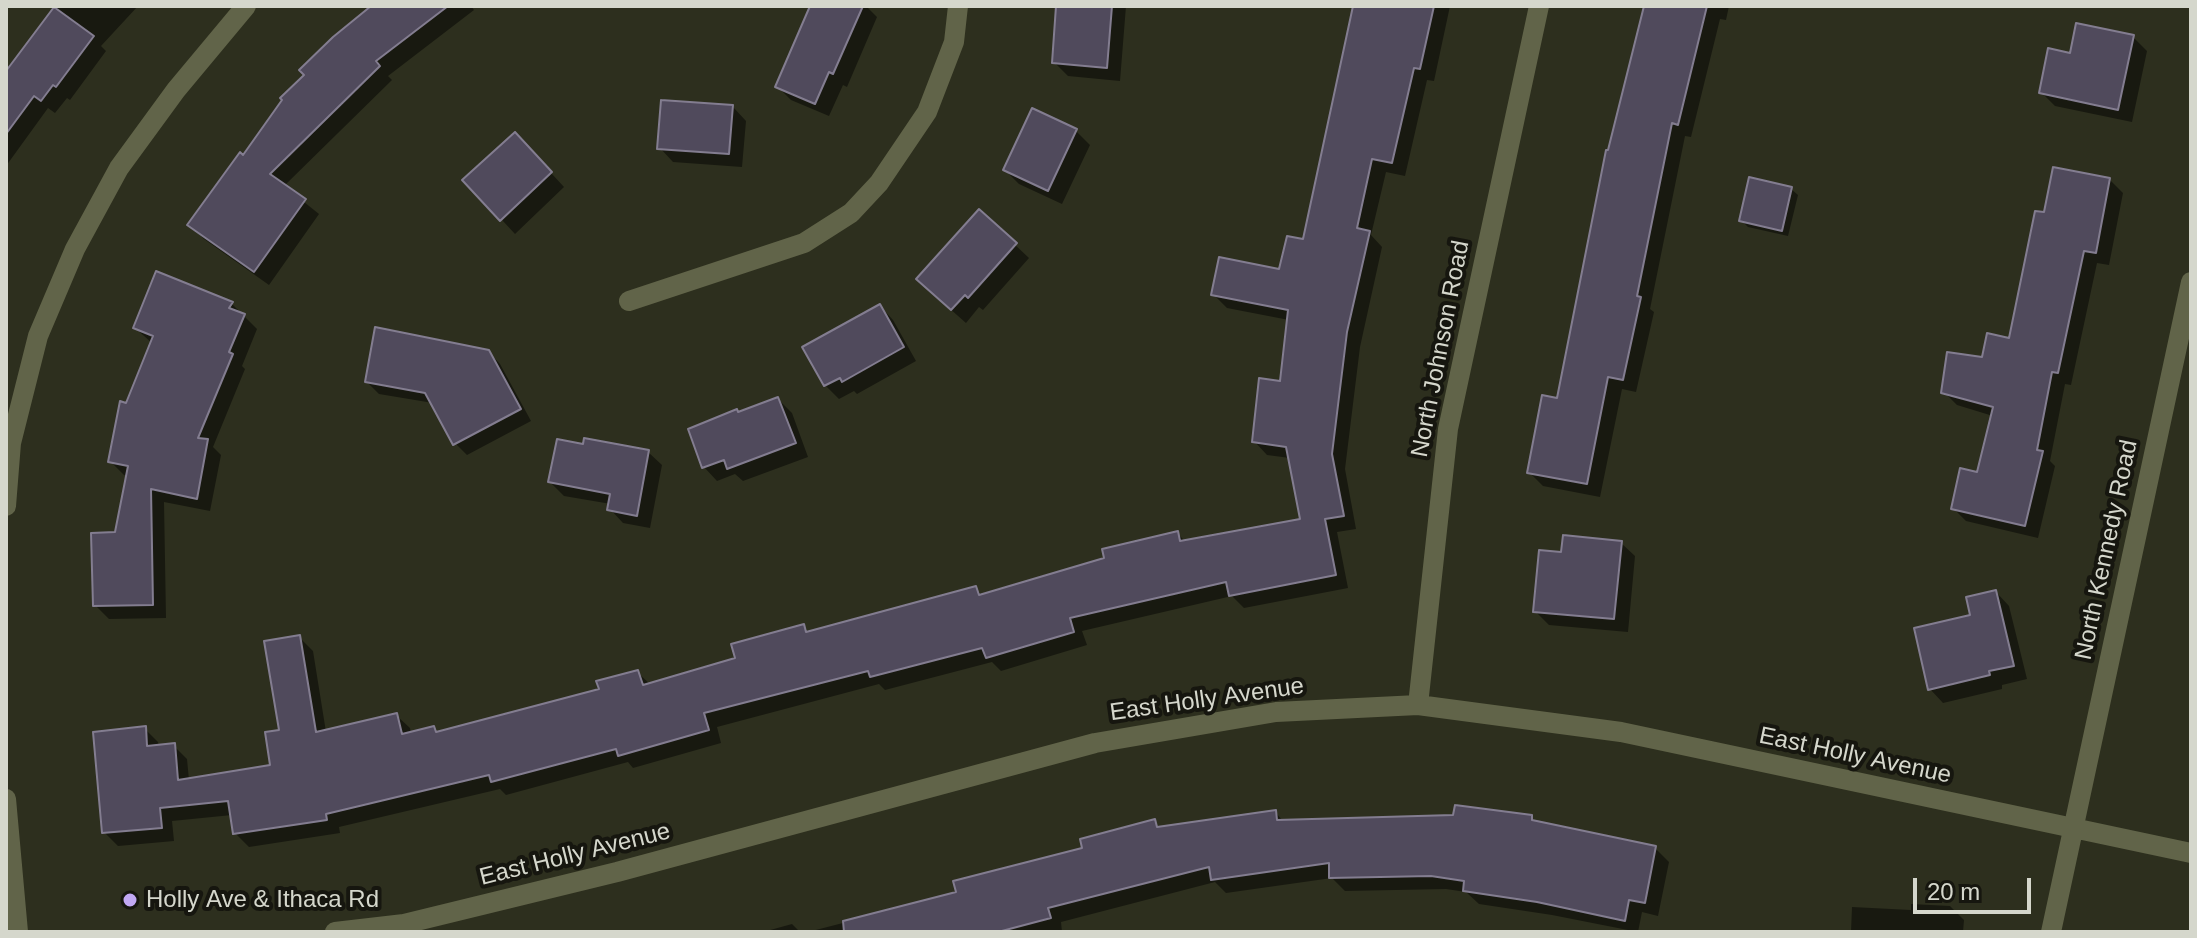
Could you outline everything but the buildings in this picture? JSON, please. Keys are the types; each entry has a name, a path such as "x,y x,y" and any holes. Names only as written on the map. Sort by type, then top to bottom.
{"street":[{"path":"6,506 11,443 38,336 75,249 119,168 176,90 246,6"},
{"path":"629,301 804,243 851,213 879,183 927,112 954,42 958,6"},
{"name":"North Johnson Road","path":"1418,705 1448,429 1539,6"},
{"name":"North Kennedy Road","path":"2051,932 2191,282"},
{"name":"East Holly Avenue","path":"335,932 404,924 602,876 1095,743 1276,712 1418,705 1621,732 2191,853"},
{"path":"6,799 18,932"}],"place":[{"name":"Holly Ave & Ithaca Rd","path":"130,900"}]}
